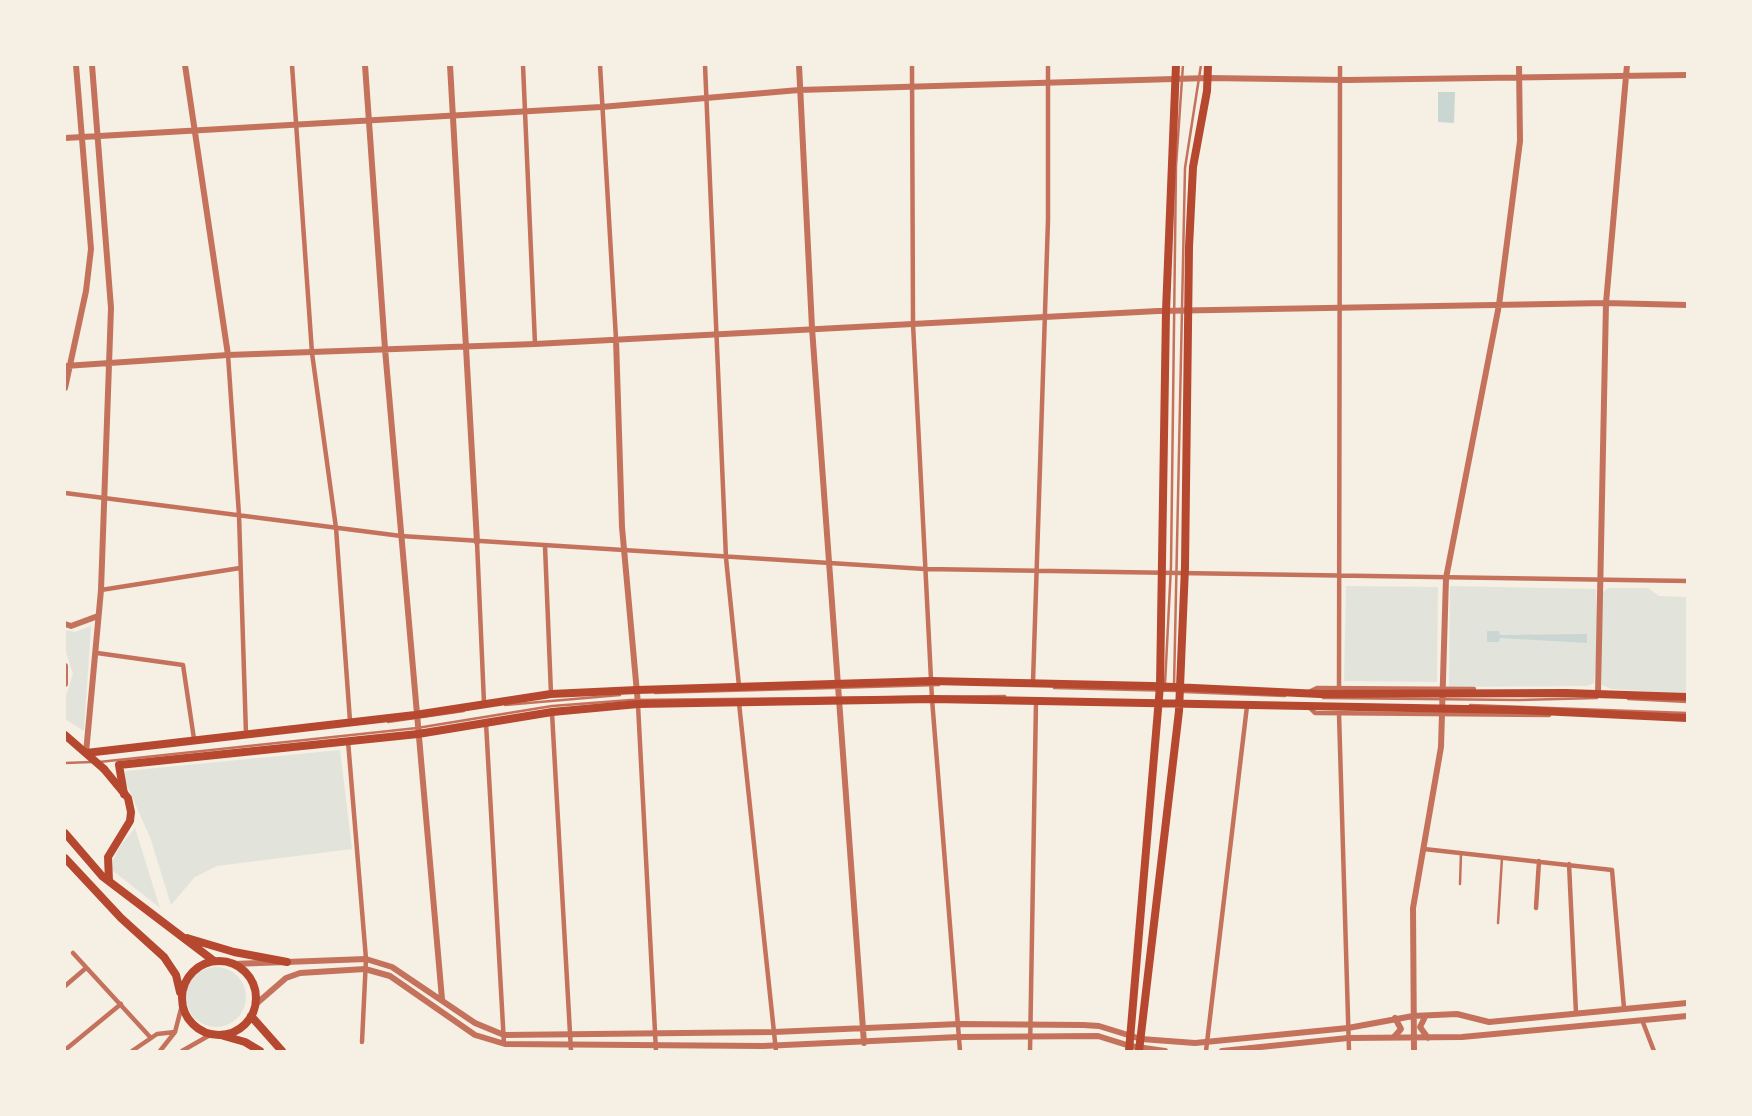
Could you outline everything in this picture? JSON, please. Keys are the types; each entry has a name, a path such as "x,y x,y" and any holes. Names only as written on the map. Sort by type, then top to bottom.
{"main road":[{"path":"1130,1049 1161,702 1172,693 1181,668 1174,574 1166,311 1179,79 1176,65"},
{"path":"1140,1050 1172,693 1181,311 1193,167 1208,65"},
{"path":"1181,668 1188,680 1198,687"},
{"path":"124,794 119,765 348,741 485,703 551,694 739,702 931,683 1033,683 1172,693 1247,706 1308,707 1320,700 1519,703 1568,712 1687,716"},
{"path":"89,758 194,739 350,720 417,724 485,722 637,697 739,688 1036,702 1161,702 1172,693 1198,687 1310,692 1320,700 1519,703 1566,693 1687,700"},
{"path":"65,735 104,769 130,806 130,821 108,857 109,881"},
{"path":"65,833 109,881 214,961 233,964 248,976 253,984 256,1004 251,1016 237,1031 214,1035"},
{"path":"65,858 121,918 164,957 176,975 189,1021 214,1035 234,1038 260,1051"},
{"path":"183,937 234,952 286,962"},
{"path":"182,1001 188,978 195,970 214,961"},
{"path":"251,1016 282,1051"}],"street":[{"path":"65,388 67,367 86,291 91,249 76,65"},
{"path":"89,758 101,590 111,361 109,256 92,65"},
{"path":"185,65 228,355 239,515 246,734"},
{"path":"292,65 294,126 312,353 336,528 350,720"},
{"path":"365,65 384,349 442,999"},
{"path":"450,65 485,703"},
{"path":"523,65 535,344"},
{"path":"600,65 616,339 624,551 637,697 656,1049"},
{"path":"705,65 726,558 739,688"},
{"path":"799,65 812,328 864,1051"},
{"path":"912,65 913,324 931,683 960,1051"},
{"path":"1033,683 1045,317 1048,65"},
{"path":"1339,689 1340,65"},
{"path":"1414,1051 1413,908 1444,715 1446,578 1499,305 1520,141 1519,65"},
{"path":"1598,694 1606,303 1627,65"},
{"path":"65,138 601,107 799,90 1204,78 1340,80 1687,75"},
{"path":"67,367 111,361 228,355 535,344 1166,311 1341,306 1606,303 1687,305"},
{"path":"65,493 401,536 829,564 925,569 1174,574 1687,581"},
{"path":"545,546 551,694"},
{"path":"101,590 240,568"},
{"path":"65,624 71,626 99,616"},
{"path":"96,653 184,665 194,739"},
{"path":"65,666 65,684"},
{"path":"1310,692 1317,688 1566,693"},
{"path":"739,702 776,1048"},
{"path":"1030,1051 1036,702"},
{"path":"1206,1051 1247,706"},
{"path":"1308,707 1315,713 1536,717 1568,712"},
{"path":"552,712 571,1048"},
{"path":"1339,713 1349,1051"},
{"path":"485,722 504,1044"},
{"path":"348,741 366,959 362,1042"},
{"path":"1424,849 1612,870 1624,1008"},
{"path":"1536,908 1539,861"},
{"path":"1569,864 1576,1013"},
{"path":"73,953 151,1038"},
{"path":"233,964 366,959 393,967 475,1023 504,1035 774,1032 959,1024 1100,1026 1141,1039 1173,1043 1348,1028 1394,1018 1457,1014 1489,1022 1687,1003"},
{"path":"65,986 86,968"},
{"path":"256,1004 277,984 300,973 365,969 390,976 475,1035 504,1044 571,1048 776,1048 959,1037 1098,1036 1130,1049 1165,1051"},
{"path":"160,1051 175,1032 182,1001"},
{"path":"65,1050 121,1004"},
{"path":"1427,1016 1420,1027 1428,1038"},
{"path":"1222,1051 1348,1038 1413,1039 1687,1016"},
{"path":"1392,1038 1401,1029 1394,1018"},
{"path":"1642,1020 1654,1051"},
{"path":"132,1051 151,1038 175,1032"},
{"path":"182,1051 214,1035"}],"lane":[{"path":"1172,693 1181,311 1176,166 1179,79 1183,65"},
{"path":"1201,65 1204,78"},
{"path":"931,683 1320,700"},
{"path":"89,758 417,724 637,697 837,692"},
{"path":"65,763 337,726 417,724 551,699 837,692"},
{"path":"1172,693 1320,700"},
{"path":"932,697 1161,702"},
{"path":"1519,703 1604,698 1687,700"},
{"path":"1519,703 1687,716"},
{"path":"1461,853 1461,884"},
{"path":"1498,923 1502,858"}],"shaded area":[{"path":"1438,92 1455,92 1454,123 1438,122"},
{"path":"1346,586 1438,587 1437,682 1344,681"},
{"path":"1450,586 1596,589 1598,639 1594,683 1587,686 1449,687"},
{"path":"1608,588 1648,588 1659,596 1687,597 1687,694 1611,689 1602,685 1602,593"},
{"path":"91,626 84,731 65,719 65,699 73,674 65,649 65,630 75,632"},
{"path":"1487,631 1499,631 1500,635 1587,634 1587,643 1500,638 1499,642 1487,642"},
{"path":"340,750 352,849 217,866 195,877 171,905 151,840 123,776 126,771"},
{"path":"135,828 160,908 112,870 113,860 120,846"},
{"path":"216,967 233,972 241,980 246,997 241,1014 233,1022 216,1027 199,1022 191,1014 186,997 191,980 199,972"}]}
